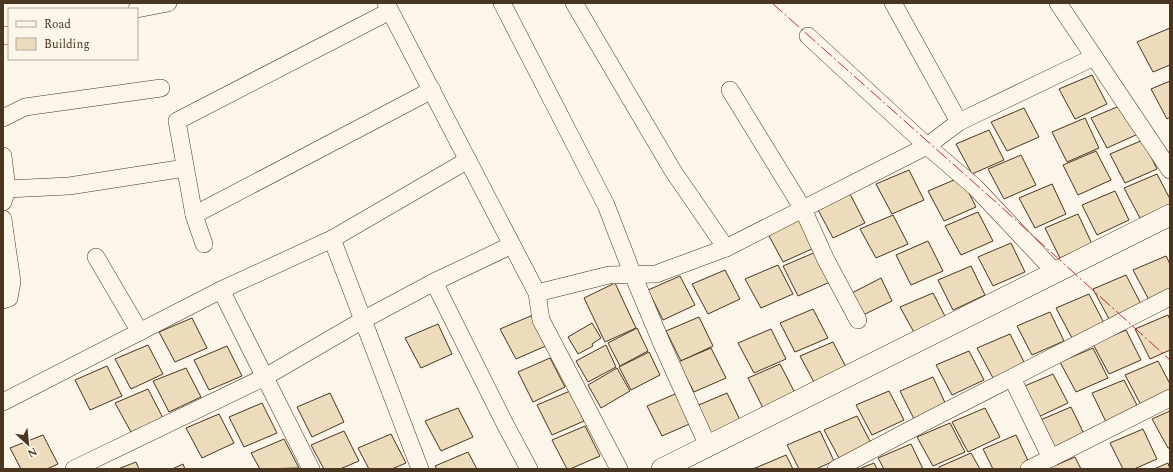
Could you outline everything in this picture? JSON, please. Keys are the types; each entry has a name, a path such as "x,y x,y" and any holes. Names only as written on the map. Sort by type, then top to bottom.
{"street":[{"path":"138,9 168,3"},
{"path":"502,3 606,205 632,275 708,446"},
{"path":"574,3 673,171 726,248"},
{"path":"893,3 959,122"},
{"path":"1058,3 1170,170"},
{"path":"204,244 194,215 177,121 388,7 537,293 541,320 618,469"},
{"path":"808,36 927,146 975,187 1055,272"},
{"path":"537,293 609,275 656,274 726,248 927,146 959,122 1094,56"},
{"path":"3,118 25,107 161,88"},
{"path":"194,215 432,90"},
{"path":"730,90 803,209 826,260 858,320"},
{"path":"3,156 5,196 185,168"},
{"path":"3,402 221,290 332,239 468,160"},
{"path":"662,469 1170,215"},
{"path":"3,219 12,282 9,298 3,300"},
{"path":"332,239 420,469"},
{"path":"74,469 265,377 363,320 434,282 512,245"},
{"path":"96,257 140,332"},
{"path":"434,282 529,469"},
{"path":"221,290 311,469"},
{"path":"836,469 1170,297"},
{"path":"1012,378 1050,458"},
{"path":"1029,469 1170,398"}],"building":[{"path":"1170,28 1170,65 1153,72 1137,42"},
{"path":"1092,75 1107,104 1075,119 1059,89"},
{"path":"1170,81 1170,117 1167,119 1151,89"},
{"path":"1124,104 1138,134 1107,148 1091,118"},
{"path":"1024,108 1039,137 1007,151 991,122"},
{"path":"1085,118 1099,148 1067,162 1052,132"},
{"path":"989,130 1004,160 972,174 956,144"},
{"path":"1143,140 1157,169 1125,183 1110,154"},
{"path":"1096,151 1111,180 1078,195 1063,165"},
{"path":"1021,155 1036,185 1004,199 988,169"},
{"path":"909,170 924,200 892,214 876,184"},
{"path":"1157,174 1170,199 1170,204 1140,218 1124,188"},
{"path":"961,177 976,207 944,221 928,191"},
{"path":"1052,184 1066,214 1035,228 1019,198"},
{"path":"1115,191 1129,220 1097,235 1082,205"},
{"path":"850,194 865,223 833,238 817,208"},
{"path":"978,212 993,241 961,255 945,226"},
{"path":"1078,214 1092,244 1060,258 1045,228"},
{"path":"893,215 908,244 876,258 860,229"},
{"path":"800,218 814,248 783,262 767,232"},
{"path":"928,241 943,271 911,285 896,255"},
{"path":"1011,243 1025,272 993,286 978,257"},
{"path":"816,252 830,282 798,296 783,266"},
{"path":"1166,256 1170,264 1170,290 1149,300 1133,270"},
{"path":"778,265 793,294 761,308 745,279"},
{"path":"971,266 985,295 953,310 938,280"},
{"path":"725,270 740,299 708,314 692,284"},
{"path":"1126,275 1141,304 1109,319 1093,289"},
{"path":"680,276 695,305 663,320 648,290"},
{"path":"881,278 892,301 861,316 850,294"},
{"path":"615,283 636,328 605,342 584,298"},
{"path":"933,293 948,322 916,336 900,307"},
{"path":"1089,294 1104,323 1072,338 1056,308"},
{"path":"813,309 828,338 795,352 780,323"},
{"path":"1050,312 1064,341 1032,355 1017,326"},
{"path":"533,315 548,345 516,359 500,329"},
{"path":"1168,315 1170,320 1170,350 1150,359 1135,329"},
{"path":"699,317 713,346 681,361 666,331"},
{"path":"192,318 207,348 175,362 159,332"},
{"path":"592,323 601,338 592,344 593,346 578,354 568,337"},
{"path":"438,324 452,354 421,368 405,338"},
{"path":"637,328 648,351 620,366 608,343"},
{"path":"771,329 786,359 754,373 738,343"},
{"path":"1126,330 1141,360 1109,374 1093,344"},
{"path":"1010,334 1025,364 993,378 977,348"},
{"path":"833,342 848,371 816,386 800,356"},
{"path":"148,345 163,374 131,389 115,359"},
{"path":"606,345 616,367 588,382 576,361"},
{"path":"227,346 242,376 209,390 194,360"},
{"path":"711,348 726,378 694,392 678,362"},
{"path":"1093,348 1108,378 1076,392 1060,362"},
{"path":"969,351 984,380 952,395 936,365"},
{"path":"649,352 660,375 631,390 619,367"},
{"path":"550,358 565,387 533,402 518,372"},
{"path":"1158,361 1170,384 1170,392 1141,405 1125,375"},
{"path":"780,364 795,393 763,408 748,378"},
{"path":"107,366 122,396 90,410 75,380"},
{"path":"186,368 201,397 169,412 153,381"},
{"path":"617,368 630,391 601,408 588,385"},
{"path":"1053,374 1068,403 1036,418 1020,388"},
{"path":"933,377 947,407 915,421 900,391"},
{"path":"1124,380 1139,409 1107,424 1092,393"},
{"path":"148,389 163,418 131,432 115,403"},
{"path":"570,391 584,421 552,435 537,405"},
{"path":"889,391 904,420 872,435 856,405"},
{"path":"680,392 694,422 662,436 647,406"},
{"path":"330,393 344,422 312,437 297,407"},
{"path":"727,393 741,422 709,437 694,407"},
{"path":"262,403 277,433 244,447 229,417"},
{"path":"1071,407 1085,436 1053,450 1038,421"},
{"path":"458,408 473,437 441,451 425,421"},
{"path":"985,408 1000,437 968,452 952,422"},
{"path":"1170,411 1170,448 1168,448 1152,419"},
{"path":"219,414 234,443 202,458 186,428"},
{"path":"857,416 872,445 840,460 824,430"},
{"path":"950,423 965,452 933,466 917,437"},
{"path":"585,426 600,456 567,469 552,440"},
{"path":"1143,429 1157,459 1134,469 1123,469 1110,443"},
{"path":"344,431 359,461 340,469 324,469 311,445"},
{"path":"820,431 834,461 816,469 799,469 787,445"},
{"path":"391,434 406,463 392,469 369,469 358,448"},
{"path":"43,435 58,464 47,469 21,469 10,448"},
{"path":"1016,435 1030,465 1020,469 993,469 983,449"},
{"path":"284,439 299,468 260,469 251,453"},
{"path":"911,444 923,469 884,469 878,458"},
{"path":"468,452 477,469 437,469 435,466"},
{"path":"971,453 980,469 940,469 939,467"},
{"path":"786,455 793,469 753,469"},
{"path":"1075,457 1081,469 1047,469"},
{"path":"136,462 139,469 118,469"},
{"path":"874,463 877,469 859,469"},
{"path":"1168,463 1170,469 1154,469"},
{"path":"183,464 185,469 172,469"}],"power":[{"path":"772,3 998,204 1170,360"}]}
